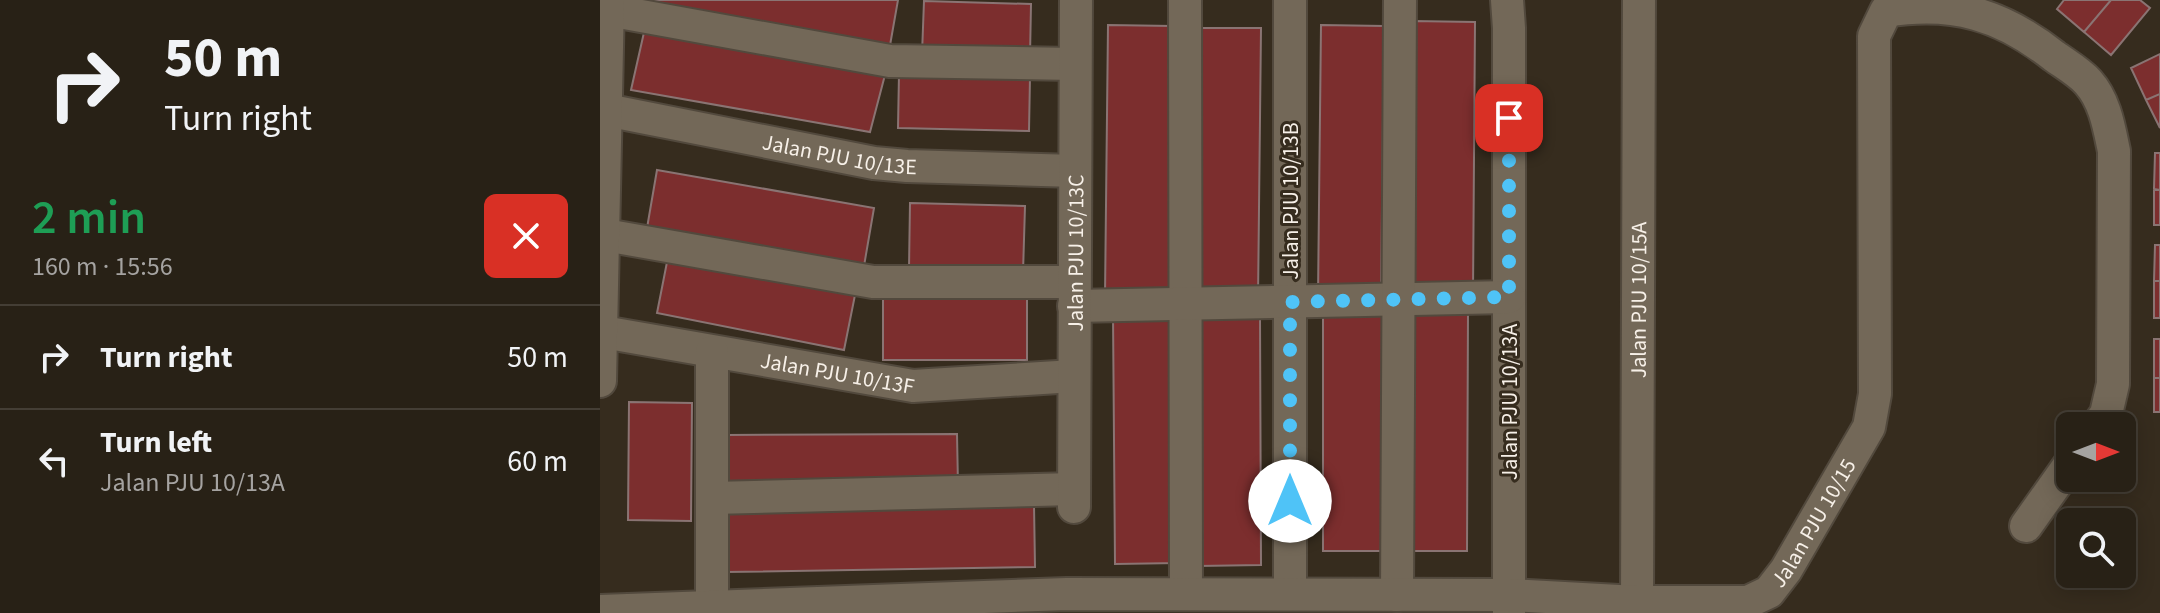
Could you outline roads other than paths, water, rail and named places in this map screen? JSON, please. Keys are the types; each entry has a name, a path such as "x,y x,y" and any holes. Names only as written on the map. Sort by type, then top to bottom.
{"street":[{"name":"Jalan PJU 10/13C","path":"712,498 1074,498 1076,0"},
{"path":"1185,0 1186,594"},
{"name":"Jalan PJU 10/13B","path":"1290,0 1290,594"},
{"path":"1397,595 1400,0"},
{"name":"Jalan PJU 10/13A","path":"1507,0 1509,604"},
{"name":"Jalan PJU 10/15A","path":"1637,602 1639,0"},
{"name":"Jalan PJU 10/15","path":"608,611 712,606 1067,603 1186,594 1397,595 1509,604 1748,602 1769,592 1786,570 1869,427 1875,394 1874,36 1886,11 1909,2 1966,3 1998,17 2026,33 2089,83 2106,114 2114,151 2113,384 2106,412"},
{"path":"600,381 608,5 890,61 1075,64"},
{"name":"Jalan PJU 10/13E","path":"606,110 874,163 1075,171"},
{"path":"603,255 873,282 1184,304 1509,297"},
{"name":"Jalan PJU 10/13F","path":"603,332 913,386 1074,376"},
{"path":"712,352 712,606"},
{"path":"2026,526 2056,484"}]}
